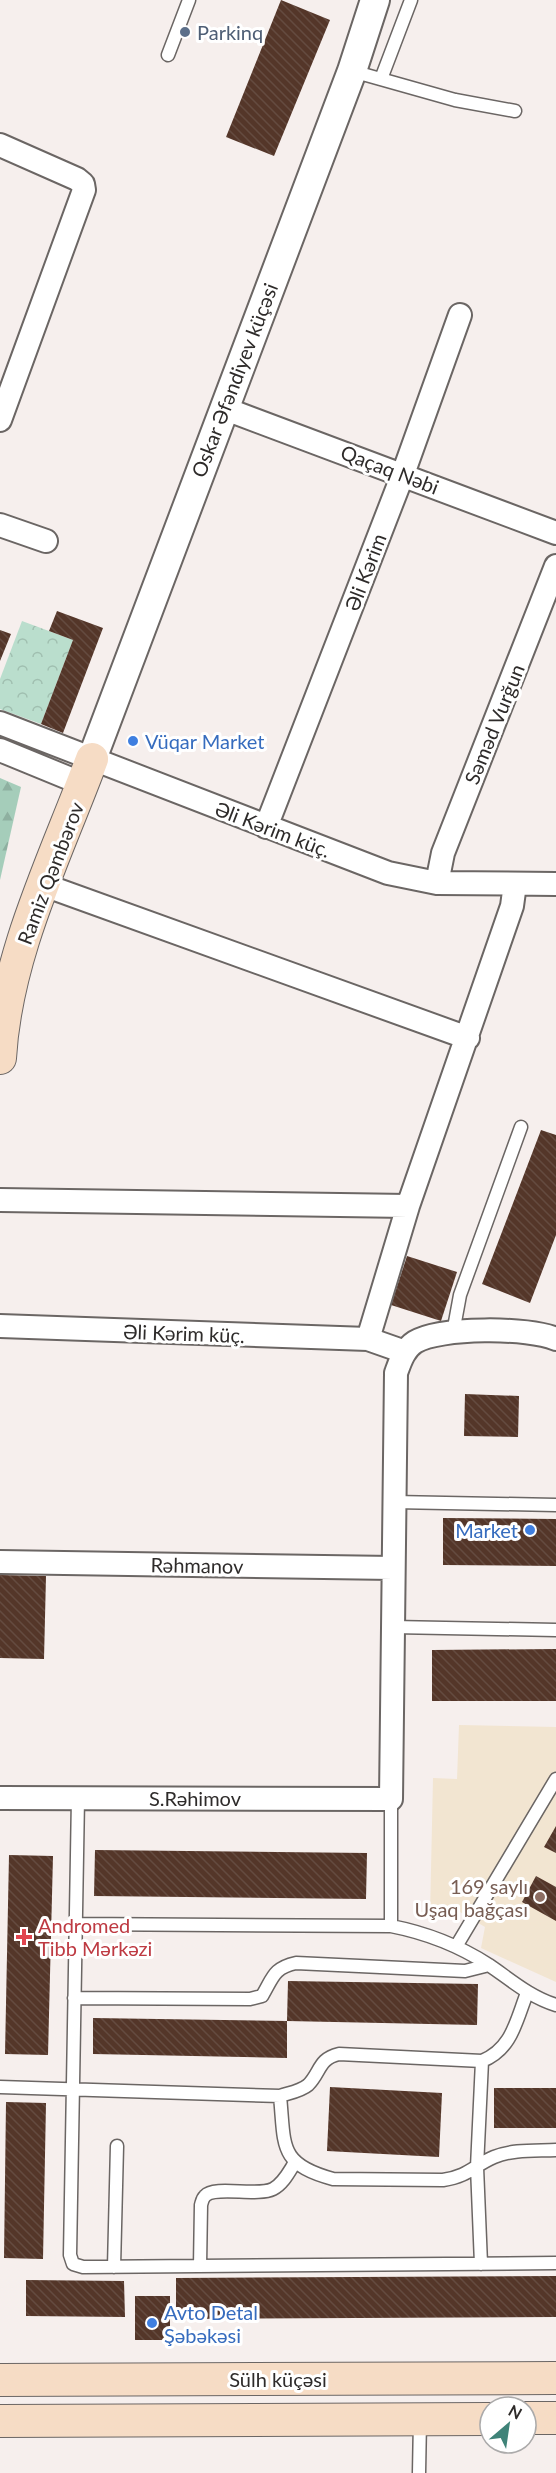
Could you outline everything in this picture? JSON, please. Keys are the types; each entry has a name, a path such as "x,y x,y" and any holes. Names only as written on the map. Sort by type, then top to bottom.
{"main road":[{"name":"Ramiz Qəmbərov","path":"0,1058 4,1016 10,986 44,885 88,772"},
{"path":"420,2378 420,2419"},
{"name":"Sülh küçəsi","path":"0,2380 556,2378"},
{"name":"Sülh küçəsi","path":"0,2421 478,2418"},
{"path":"538,2418 556,2418"}],"street":[{"name":"Oskar Əfəndiyev küçəsi","path":"88,772 223,408 352,72 375,0"},
{"path":"0,145 77,179 83,184 84,190 0,420"},
{"name":"Əli Kərim","path":"266,827 403,474 460,315"},
{"name":"Qaçaq Nəbi","path":"223,408 556,533"},
{"path":"0,525 46,541"},
{"name":"Səməd Vurğun","path":"437,883 443,853 556,566"},
{"name":"Əli Kərim küç.","path":"0,723 88,772 266,827 388,873 437,883 556,884"},
{"path":"0,750 88,772"},
{"path":"368,1339 408,1206 468,1038 512,906 516,884"},
{"path":"44,885 468,1038"},
{"path":"0,1200 408,1206"},
{"name":"Əli Kərim küç.","path":"0,1326 368,1339 405,1352"},
{"path":"391,1798 396,1373 405,1352 415,1342 429,1337 488,1330 554,1331"},
{"name":"Rəhmanov","path":"0,1562 393,1568"},
{"name":"S.Rəhimov","path":"0,1798 391,1798"}],"lane":[{"path":"168,55 189,0"},
{"path":"381,79 411,0"},
{"path":"352,72 456,100 515,111"},
{"path":"453,1333 460,1295 521,1127"},
{"path":"394,1502 556,1505"},
{"path":"393,1627 556,1630"},
{"path":"457,1945 556,1779"},
{"path":"78,1798 71,2088 70,2255 73,2264 83,2267 114,2267 556,2263"},
{"path":"391,1798 391,1926"},
{"path":"76,1924 391,1926 413,1930 457,1945 527,1993 556,2006"},
{"path":"74,1998 250,2000 262,1996 276,1971 296,1963 465,1971 489,1965"},
{"path":"0,2087 280,2096 306,2087 329,2057 339,2054 482,2061 497,2055 509,2039 527,1993"},
{"path":"481,2264 477,2167 482,2061"},
{"path":"280,2096 285,2146 294,2164 316,2175 333,2179 443,2180 460,2177 492,2157 507,2152 556,2150"},
{"path":"114,2267 117,2146"},
{"path":"200,2266 201,2205 204,2196 212,2192 262,2192 273,2189 280,2184 294,2164"},
{"path":"419,2473 420,2419"}],"shaded area":[{"path":"459,1725 556,1727 556,1982 481,1948 485,1927 460,1912 430,1916 433,1778 457,1779"}],"green space":[{"path":"22,621 73,640 41,724 0,709 0,679"},
{"path":"0,778 21,787 0,880"}],"building":[{"path":"281,0 330,20 274,156 226,137"},
{"path":"57,611 103,628 63,733 41,724 73,640 49,631"},
{"path":"0,630 11,634 0,661"},
{"path":"541,1130 556,1135 556,1235 530,1303 482,1284"},
{"path":"407,1256 457,1272 441,1321 391,1305"},
{"path":"465,1394 519,1396 518,1437 464,1436"},
{"path":"443,1518 556,1519 556,1566 443,1565"},
{"path":"0,1575 46,1576 44,1659 0,1658"},
{"path":"556,1649 556,1701 432,1701 432,1650"},
{"path":"556,1826 556,1853 544,1847"},
{"path":"95,1850 367,1853 366,1899 94,1896"},
{"path":"9,1855 53,1856 48,2055 5,2054"},
{"path":"536,1876 556,1887 556,1921 522,1902"},
{"path":"288,1981 478,1984 477,2025 287,2021"},
{"path":"93,2018 287,2021 287,2058 93,2054"},
{"path":"330,2087 442,2093 439,2157 327,2151"},
{"path":"494,2088 556,2088 556,2128 494,2128"},
{"path":"6,2102 46,2103 43,2259 4,2258"},
{"path":"556,2276 556,2317 176,2319 176,2278"},
{"path":"26,2280 124,2281 125,2317 26,2316"},
{"path":"135,2296 170,2296 170,2340 135,2340"}],"place":[{"name":"Parkinq","path":"185,32"},
{"name":"Vüqar Market","path":"133,741"},
{"name":"Market","path":"530,1530"},
{"name":"169 saylı Uşaq bağçası","path":"540,1897"},
{"name":"Andromed Tibb Mərkəzi","path":"24,1937"},
{"name":"Avto Detal Şəbəkəsi","path":"152,2323"}]}
